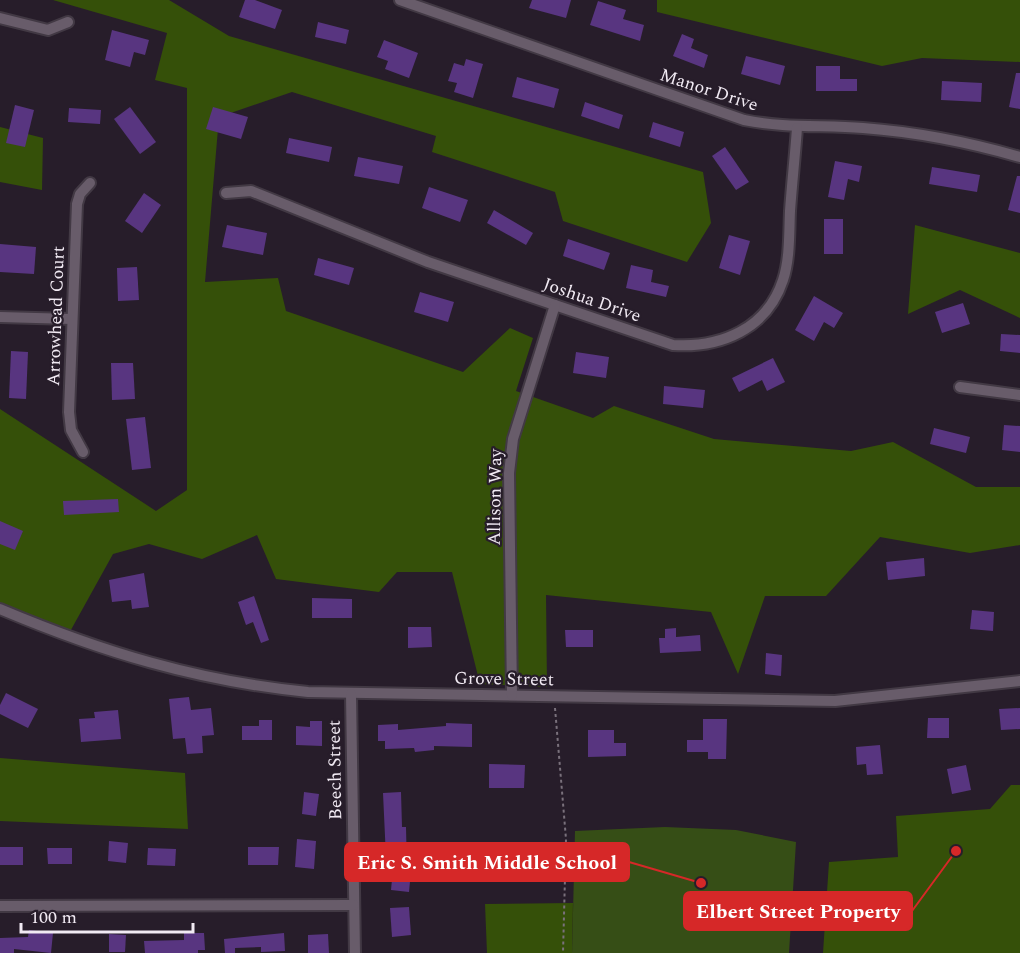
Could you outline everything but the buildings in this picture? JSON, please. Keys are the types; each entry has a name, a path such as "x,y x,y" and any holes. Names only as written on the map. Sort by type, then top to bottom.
{"street":[{"name":"Manor Drive","path":"400,0 729,116 770,126 860,128 903,132 978,145 1020,157"},
{"path":"0,18 48,30 68,21"},
{"name":"Joshua Drive","path":"226,192 251,191 428,262 673,345 712,344 743,331 767,310 783,280 797,128"},
{"name":"Arrowhead Court","path":"83,452 76,441 69,417 77,204 80,194 90,183"},
{"name":"Allison Way","path":"512,695 509,473 513,439 555,305"},
{"path":"0,317 72,319"},
{"path":"960,387 1020,395"},
{"name":"Grove Street","path":"0,609 106,650 185,674 267,688 351,694 835,701 1020,681"},
{"name":"Beech Street","path":"351,694 355,953"},
{"path":"0,906 354,905"}],"path":[{"path":"554,696 566,839 563,953"}],"green space":[{"path":"53,0 169,0 229,36 703,172 711,223 687,262 563,221 555,192 432,152 436,136 292,92 219,117 205,282 278,278 286,311 463,372 510,328 533,338 516,391 593,418 614,406 714,439 851,451 893,442 976,487 1020,487 1020,545 970,553 880,537 826,596 765,596 738,674 711,612 546,595 547,687 480,684 452,572 397,572 379,592 276,579 257,535 202,559 149,544 113,554 67,637 0,609 0,409 156,511 187,490 187,88 155,80 167,33"},
{"path":"657,0 1020,0 1020,62 922,58 882,66 657,12"},
{"path":"0,127 43,138 42,190 0,182"},
{"path":"915,225 1020,253 1020,318 960,290 908,314"},
{"path":"0,758 185,773 188,829 0,821"},
{"path":"1011,785 1020,785 1020,953 823,953 829,862 898,857 896,816 990,809"},
{"path":"665,827 736,830 796,842 789,953 572,953 575,831"},
{"path":"573,903 572,953 487,953 485,904"}],"place":[{"name":"Elbert Street Property","path":"956,851"},
{"name":"Eric S. Smith Middle School","path":"701,883"}]}
